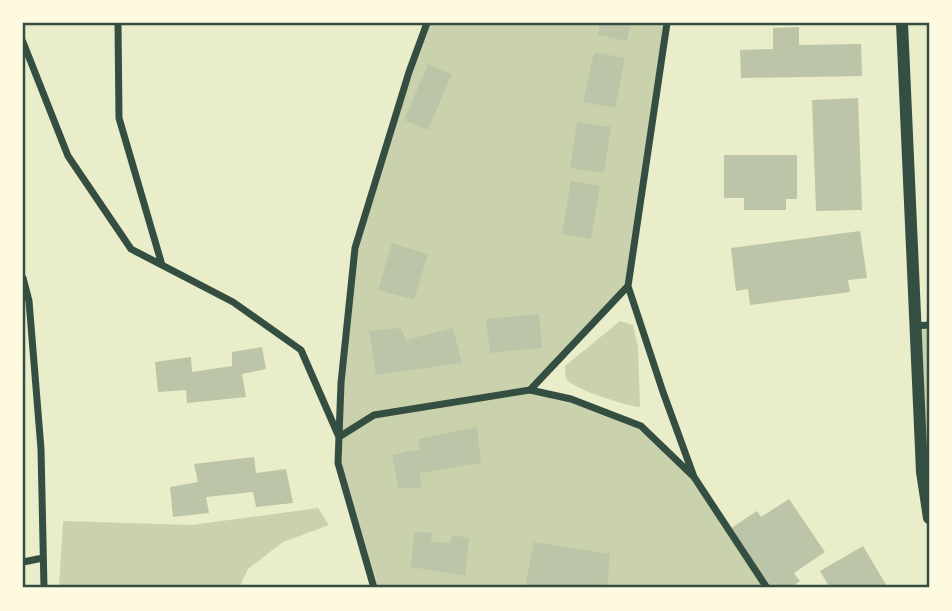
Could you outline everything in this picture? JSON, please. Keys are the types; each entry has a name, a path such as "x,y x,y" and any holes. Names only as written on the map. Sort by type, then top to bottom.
{"street":[{"path":"118,23 119,118 162,265"},
{"path":"374,588 338,463 341,383 355,248 409,72 427,23"},
{"path":"667,23 628,286 694,477"},
{"path":"902,23 922,472 929,518"},
{"path":"23,42 68,156 131,249 233,302 301,350 339,437"},
{"path":"23,278 29,302 40,435 44,588"},
{"path":"530,390 628,286"},
{"path":"915,327 929,325"},
{"path":"339,437 374,415 530,390 571,399 641,426 694,477 767,588"},
{"path":"23,562 43,558"}],"green space":[{"path":"427,23 668,23 628,286 531,390 571,399 641,426 694,477 767,588 374,588 338,463 355,248"},
{"path":"620,321 633,325 638,347 640,407 588,392 566,377 565,366"},
{"path":"929,325 929,518 915,326"},
{"path":"318,508 329,525 283,542 248,569 239,588 59,588 63,521 192,525"}],"building":[{"path":"600,23 631,23 627,41 598,35"},
{"path":"799,27 799,45 861,44 862,76 741,78 740,50 773,49 773,28"},
{"path":"594,52 625,58 615,108 583,102"},
{"path":"428,64 452,74 428,130 404,120"},
{"path":"858,98 862,210 816,211 812,100"},
{"path":"577,122 611,127 604,173 570,168"},
{"path":"724,155 797,155 797,199 786,199 786,210 744,210 744,198 724,198"},
{"path":"571,181 600,186 591,239 562,234"},
{"path":"860,231 867,278 848,280 850,292 750,305 748,289 736,291 731,248"},
{"path":"392,243 428,254 414,300 378,290"},
{"path":"539,314 542,348 490,353 486,319"},
{"path":"401,328 406,340 453,328 462,363 376,375 369,331"},
{"path":"262,347 266,369 242,374 246,397 187,403 186,390 158,392 155,362 191,357 192,372 232,366 232,352"},
{"path":"477,427 481,463 420,473 421,488 398,488 392,455 420,449 418,439"},
{"path":"254,457 256,473 286,469 293,503 256,507 253,492 206,497 209,513 173,517 170,487 198,482 194,464"},
{"path":"789,499 825,552 794,573 800,581 790,588 770,588 730,529 757,511 761,517"},
{"path":"414,532 432,533 431,542 450,543 452,535 469,538 465,576 411,567"},
{"path":"534,542 610,554 607,588 525,587"},
{"path":"863,546 888,588 830,588 820,571"}]}
